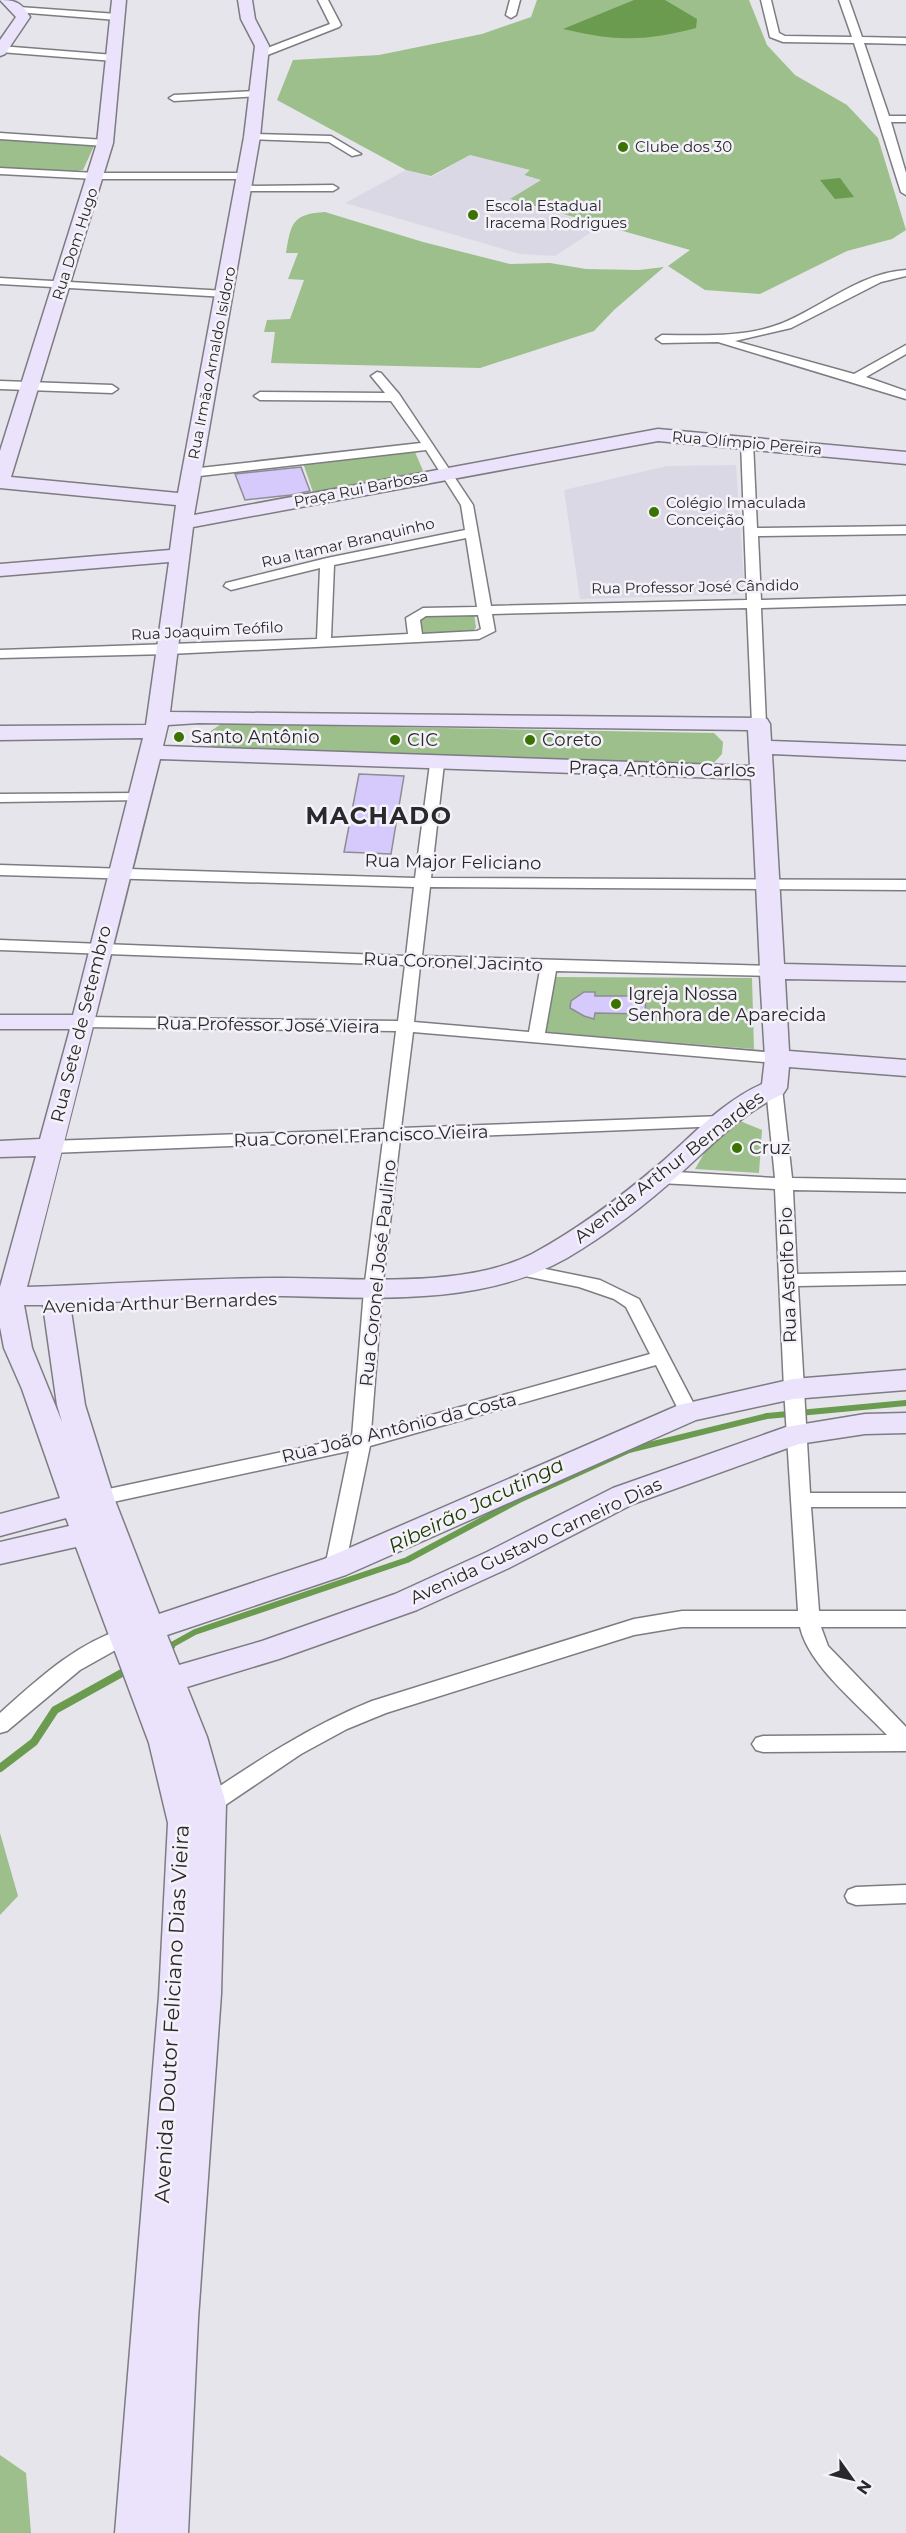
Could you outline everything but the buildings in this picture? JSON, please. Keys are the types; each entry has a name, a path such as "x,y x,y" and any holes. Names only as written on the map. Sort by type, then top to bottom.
{"street":[{"path":"0,50 23,17 19,9 6,0"},
{"name":"Rua Dom Hugo","path":"0,482 32,385 105,143 119,0"},
{"name":"Rua Irmão Arnaldo Isidoro","path":"155,734 169,650 186,500 226,294 252,137 262,46 248,19 245,0"},
{"path":"261,54 336,25 323,0"},
{"path":"511,15 515,0"},
{"path":"766,0 777,38 906,41"},
{"path":"844,0 860,41 906,192"},
{"path":"19,9 117,17"},
{"path":"0,50 114,58"},
{"path":"174,98 256,94"},
{"path":"885,119 906,119"},
{"path":"0,136 105,143"},
{"path":"252,137 331,140 356,154"},
{"path":"0,171 333,188"},
{"path":"662,339 713,338 774,330 884,276 904,272"},
{"path":"0,281 226,294"},
{"path":"713,338 906,394"},
{"path":"856,378 906,349"},
{"path":"376,376 395,397 429,446"},
{"path":"0,385 112,389"},
{"path":"260,396 395,397"},
{"name":"Rua Olímpio Pereira","path":"448,473 658,435 906,458"},
{"path":"0,733 155,734 181,718 440,712 759,724 747,442"},
{"name":"Praça Rui Barbosa","path":"183,522 448,473 429,446 191,473"},
{"path":"448,473 467,504 484,609"},
{"path":"0,482 186,500"},
{"path":"752,532 906,530"},
{"name":"Rua Itamar Branquinho","path":"231,586 327,562 471,533"},
{"path":"0,570 181,555"},
{"path":"324,642 327,562"},
{"name":"Rua Professor José Cândido","path":"415,637 413,618 416,614 484,609 906,600"},
{"name":"Rua Joaquim Teófilo","path":"0,654 169,650 484,634 488,628 484,609"},
{"path":"181,718 191,725 196,735 193,744 183,752"},
{"name":"Praça Antônio Carlos","path":"155,734 183,752 437,764 763,773 759,724"},
{"name":"Rua Sete de Setembro","path":"5,1302 84,1022 100,948 155,734"},
{"path":"762,747 906,753"},
{"name":"Rua Coronel José Paulino","path":"335,1567 361,1442 373,1290 394,1135 437,764"},
{"name":"Rua Astolfo Pio","path":"763,773 770,971 777,1058 774,1088 784,1184 790,1280 793,1395 809,1620 813,1639 821,1652 906,1742"},
{"path":"0,798 139,797"},
{"name":"Rua Major Feliciano","path":"0,870 120,876 906,885"},
{"name":"Rua Coronel Jacinto","path":"0,945 549,966 906,974"},
{"path":"536,1036 549,966"},
{"name":"Rua Professor José Vieira","path":"0,1022 405,1026 777,1058"},
{"path":"777,1058 906,1068"},
{"name":"Avenida Arthur Bernardes","path":"5,1302 187,1296 282,1300 319,1290 373,1290 467,1281 521,1270 591,1231 660,1177 723,1121 761,1093 774,1088"},
{"name":"Rua Coronel Francisco Vieira","path":"0,1149 723,1121"},
{"path":"660,1177 784,1184 906,1186"},
{"path":"521,1270 591,1282 616,1292 633,1303 689,1412"},
{"path":"790,1280 906,1278"},
{"name":"Avenida Doutor Feliciano Dias Vieira","path":"56,1300 87,1501"},
{"name":"Avenida Doutor Feliciano Dias Vieira","path":"5,1302 18,1348 43,1410 87,1501 148,1660 165,1743 196,1808 190,1995 162,2374 135,2533"},
{"path":"18,1348 61,1341"},
{"name":"Rua João Antônio da Costa","path":"87,1501 361,1442 661,1357"},
{"path":"1,1724 78,1660 102,1645 148,1660 335,1567 689,1412 906,1380"},
{"path":"43,1410 71,1405"},
{"name":"Avenida Gustavo Carneiro Dias","path":"148,1660 290,1643 406,1602 498,1560 623,1496 796,1429 906,1423"},
{"path":"801,1500 906,1500"},
{"path":"0,1526 87,1501"},
{"path":"0,1553 98,1530"},
{"path":"196,1808 294,1748 340,1723 379,1707 634,1627 682,1619 906,1619"},
{"path":"763,1744 906,1742"},
{"path":"856,1896 906,1894"},
{"name":"Avenida Doutor Feliciano Dias Vieira","path":"162,2374 168,2533"}],"shaded area":[{"name":"Clube dos 30","path":"537,0 749,0 767,45 795,75 847,105 878,138 906,230 892,239 847,251 760,294 705,290 668,266 690,250 510,199 541,180 524,175 530,170 470,155 431,176 406,170 277,100 293,60 379,55 482,34 531,17"},
{"path":"634,0 665,0 697,19 696,28 644,38 614,38 563,29"},
{"path":"0,138 89,143 94,146 83,170 0,169"},
{"name":"Escola Estadual Iracema Rodrigues","path":"470,155 530,170 523,175 541,180 510,200 601,226 555,256 520,254 345,203 406,170 432,177"},
{"path":"840,178 854,197 835,199 820,180"},
{"path":"325,212 423,242 510,264 550,263 586,269 639,270 664,267 614,310 594,331 480,368 271,363 275,332 264,332 267,320 290,319 304,280 288,279 298,253 286,253 292,227 295,222 306,215"},
{"path":"415,452 424,473 313,492 303,463"},
{"name":"Colégio Imaculada Conceição","path":"736,465 745,594 580,599 564,490 667,466"},
{"path":"474,613 476,628 470,633 419,634 419,620 425,614"},
{"path":"221,724 714,733 723,742 722,754 711,766 221,750 206,744 205,735"},
{"path":"554,977 752,978 754,1049 544,1032"},
{"path":"740,1121 762,1130 759,1173 695,1169 716,1133"},
{"path":"0,1833 18,1896 0,1915"},
{"path":"0,2455 26,2473 31,2533 0,2533"}],"waterway":[{"name":"Ribeirão Jacutinga","path":"168,1647 195,1632 407,1560 519,1500 629,1450 767,1416 906,1403"},
{"name":"Ribeirão Jacutinga","path":"165,1649 171,1646"},
{"name":"Ribeirão Jacutinga","path":"0,1768 34,1742 55,1710 129,1669"}],"place":[{"name":"Clube dos 30","path":"623,147"},
{"name":"Escola Estadual Iracema Rodrigues","path":"473,215"},
{"name":"Colégio Imaculada Conceição","path":"654,512"},
{"name":"Santo Antônio","path":"179,737"},
{"name":"CIC","path":"395,740"},
{"name":"Coreto","path":"530,740"},
{"name":"Igreja Nossa Senhora de Aparecida","path":"616,1004"},
{"name":"Cruz","path":"737,1148"}],"district":[{"name":"MACHADO","path":"379,816"}]}
